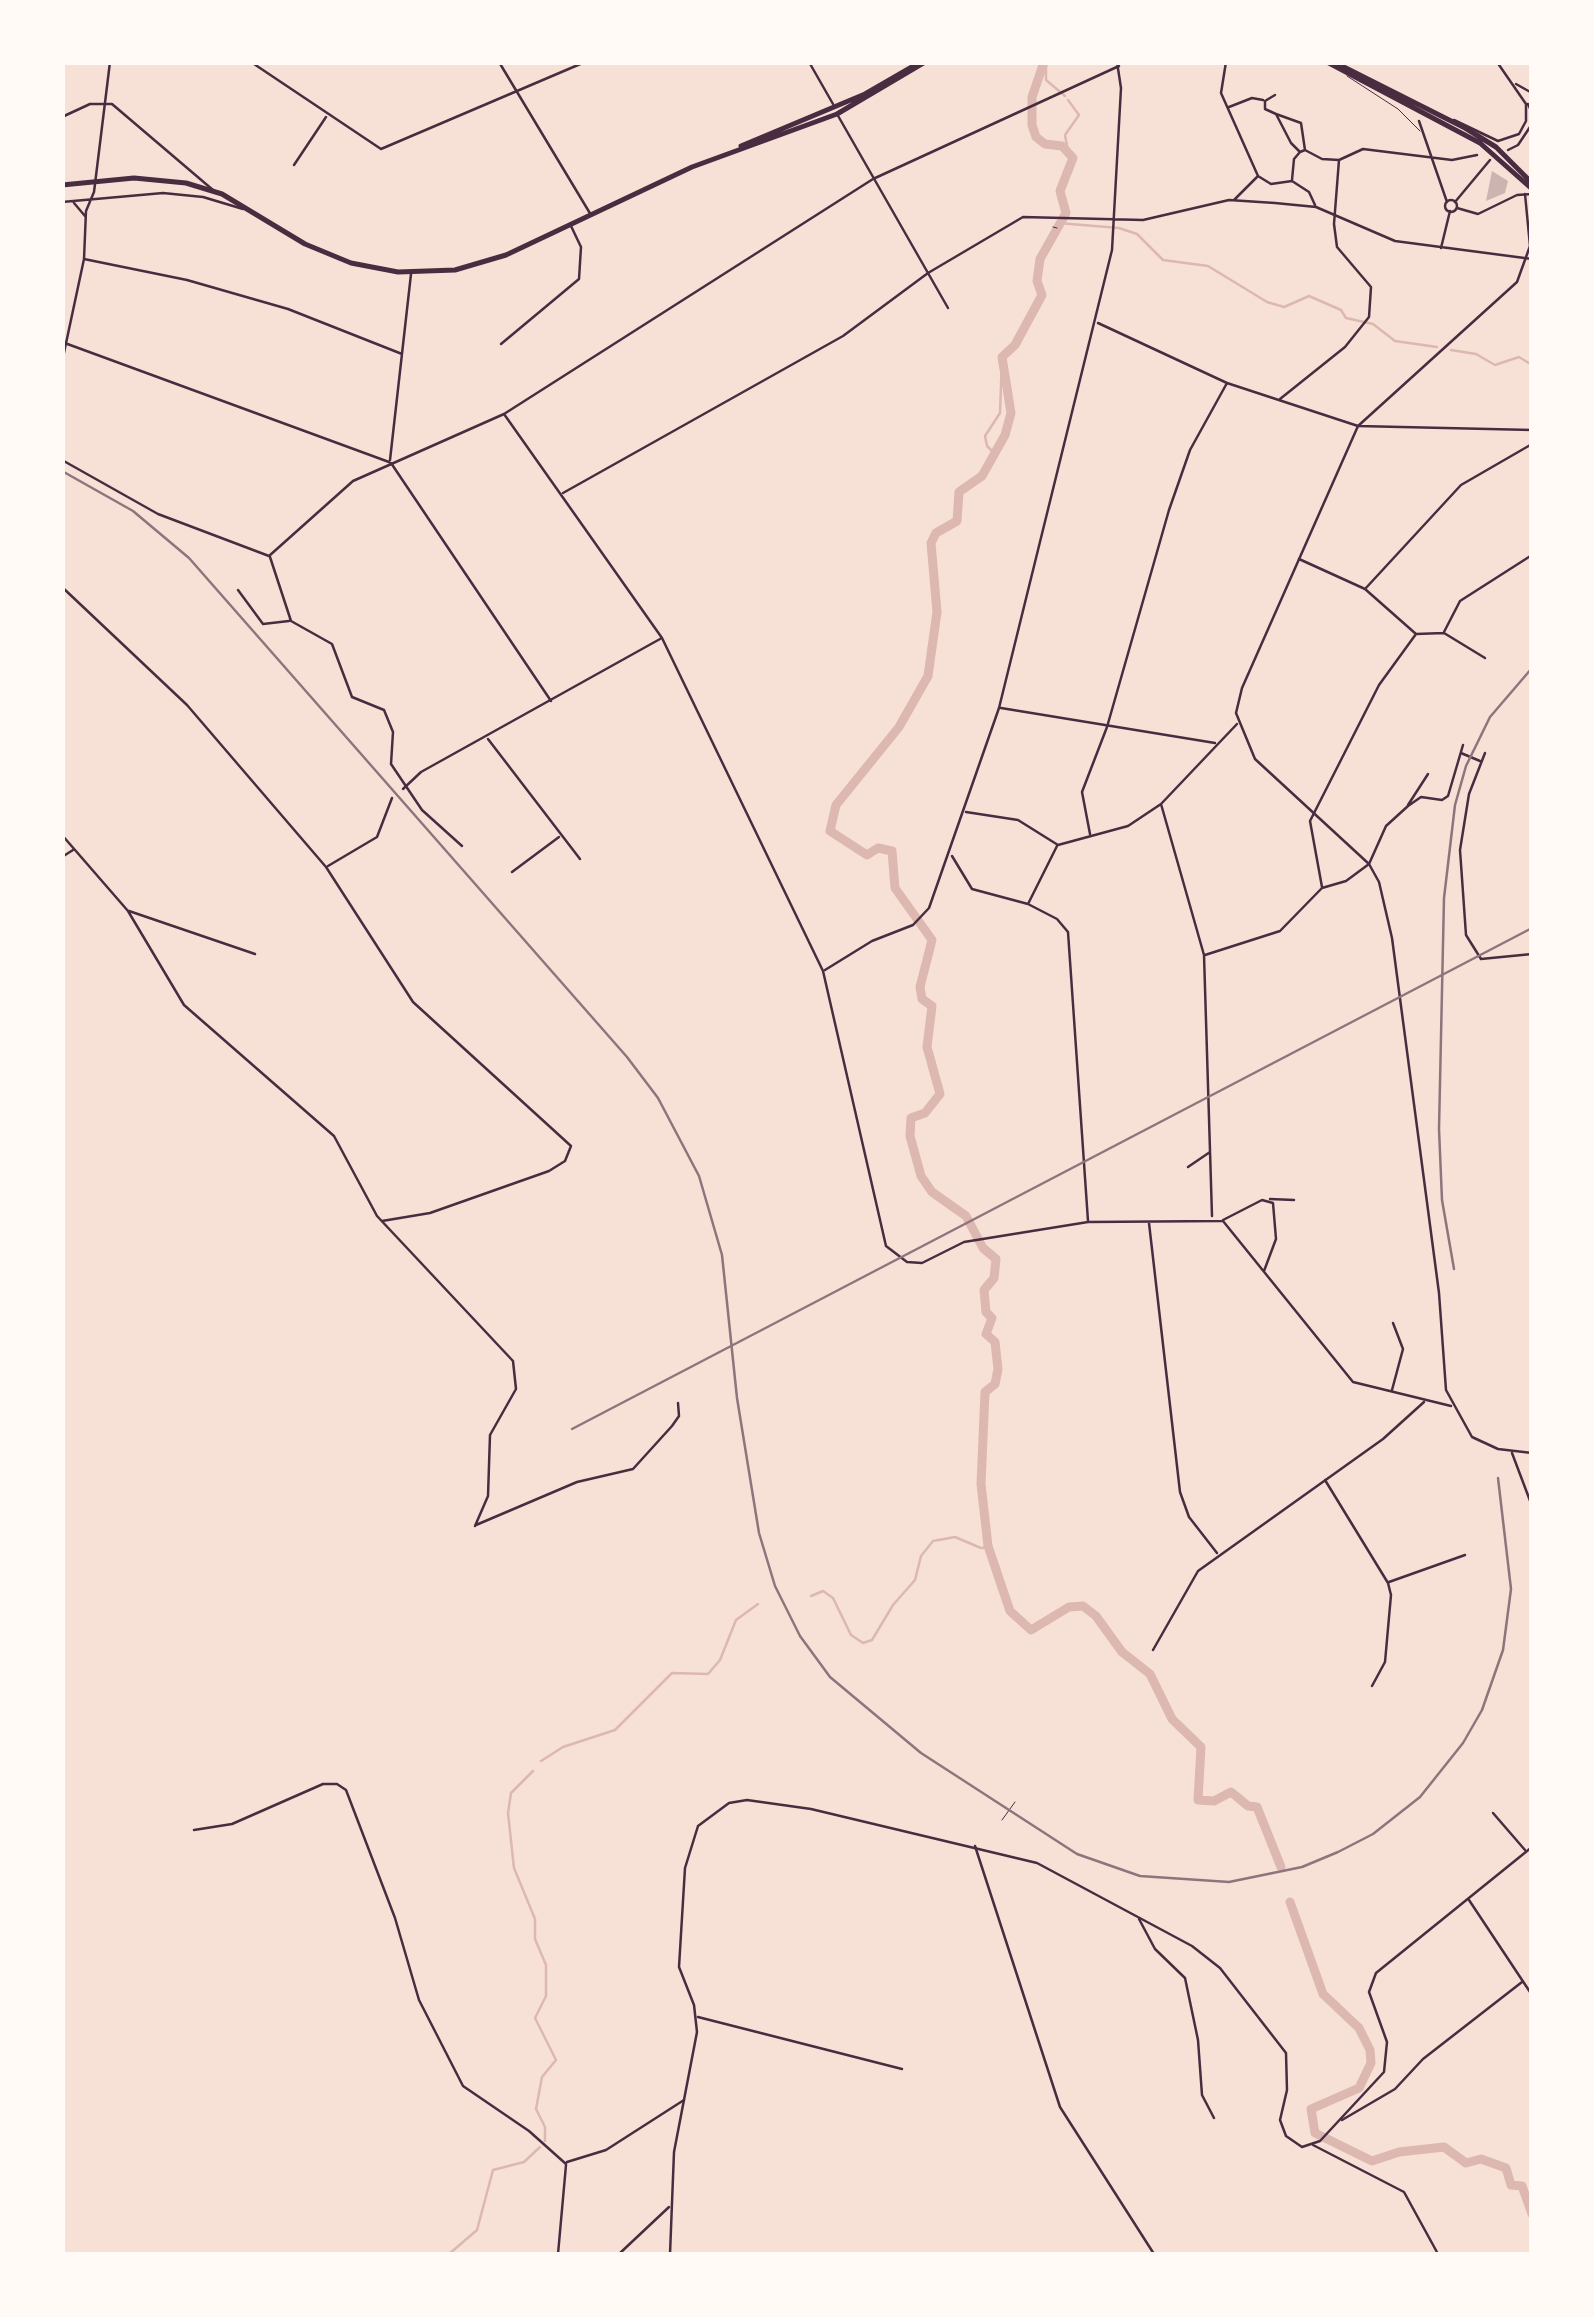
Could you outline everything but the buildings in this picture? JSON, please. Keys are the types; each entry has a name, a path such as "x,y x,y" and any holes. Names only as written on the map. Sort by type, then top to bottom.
{"highway":[{"path":"62,185 148,178 214,191 332,257 411,273 479,265 732,151 835,111 922,62"},
{"path":"1330,62 1347,76 1480,143 1530,190"},
{"path":"1330,62 1496,147 1530,190"}],"street":[{"path":"62,362 84,259 85,217 94,192 110,62"},
{"path":"251,62 374,148 388,148 585,62"},
{"path":"499,62 591,215"},
{"path":"809,62 948,308"},
{"path":"1226,62 1221,93 1258,176 1271,184 1292,182 1309,192 1316,206"},
{"path":"1497,62 1532,113"},
{"path":"270,556 353,481 504,414 873,179 1118,64 1115,225 1096,322 1000,708 930,908 918,922 823,970"},
{"path":"1515,84 1529,92"},
{"path":"1521,95 1529,92"},
{"path":"1264,101 1275,95"},
{"path":"1228,107 1258,97 1264,101"},
{"path":"1402,98 1498,142 1514,138 1523,129 1528,103"},
{"path":"1264,101 1264,109 1302,123 1302,150 1294,159 1292,182"},
{"path":"62,117 84,106 106,102 214,191"},
{"path":"1276,114 1302,150 1322,159 1339,160 1363,149 1452,160 1478,154"},
{"path":"294,164 327,116"},
{"path":"1419,121 1450,212 1441,249"},
{"path":"1508,150 1518,145 1532,124"},
{"path":"1278,400 1366,325 1369,317 1371,286 1337,247 1339,160"},
{"path":"1457,208 1456,202 1490,160"},
{"path":"1234,200 1258,176"},
{"path":"1450,212 1457,208 1478,214 1530,190 1530,258 1517,282 1494,306 1358,426 1242,688 1238,724 1255,759 1369,864 1382,892 1392,938 1451,1406 1472,1437 1512,1451 1532,1453"},
{"path":"62,202 162,193 203,197 251,211"},
{"path":"562,494 843,336 928,273 1022,217 1056,215 1115,225 1234,200 1316,206 1395,241 1530,258"},
{"path":"73,202 85,217"},
{"path":"1447,202 1456,202"},
{"path":"501,344 579,279 581,247 570,225"},
{"path":"84,259 187,280 288,309 402,354"},
{"path":"390,462 411,273"},
{"path":"1096,322 1227,384 1358,426 1532,430"},
{"path":"65,343 390,462 551,701"},
{"path":"1090,834 1082,792 1107,726 1190,450 1227,384"},
{"path":"504,414 662,638 823,970 886,1246 907,1262 922,1263 964,1242 1088,1222 1222,1220 1268,1200 1294,1200"},
{"path":"1365,589 1461,486 1532,444"},
{"path":"62,460 158,514 270,556"},
{"path":"1444,633 1451,611 1460,601 1532,555"},
{"path":"270,556 291,620"},
{"path":"1299,559 1365,589 1416,634 1444,633 1484,658"},
{"path":"62,587 187,705 326,867 413,1002 570,1146 565,1161 549,1172 430,1213 382,1221"},
{"path":"238,590 263,624 291,620 332,644 352,697 376,703 390,719 391,764 404,787 442,832 462,846"},
{"path":"1322,888 1309,828 1379,685 1416,634"},
{"path":"404,787 421,772 662,638"},
{"path":"1000,708 1217,743"},
{"path":"1028,904 1058,845 1128,826 1161,804 1238,724"},
{"path":"488,738 580,859"},
{"path":"1204,955 1280,931 1322,888 1346,881 1369,864 1386,826 1408,806 1422,797 1442,800 1448,796 1463,744"},
{"path":"1459,753 1480,761"},
{"path":"1485,754 1480,761 1460,850 1466,935 1481,959 1532,954"},
{"path":"1408,806 1428,774"},
{"path":"326,867 377,837 392,798"},
{"path":"1161,804 1204,955 1212,1218"},
{"path":"965,811 1018,820 1058,845"},
{"path":"62,835 128,910 169,985 193,1014 334,1136 382,1221 500,1345 516,1369 514,1395 490,1434 488,1496 475,1526 577,1482 633,1469 679,1416 678,1403"},
{"path":"512,872 561,835"},
{"path":"62,857 74,849"},
{"path":"951,855 972,890 1028,904 1057,919 1068,932 1088,1222"},
{"path":"128,910 255,954"},
{"path":"1188,1167 1210,1152"},
{"path":"1264,1271 1277,1223 1268,1200"},
{"path":"1222,1220 1346,1376 1391,1393 1451,1406"},
{"path":"1149,1222 1180,1492 1189,1517 1218,1554"},
{"path":"1391,1393 1404,1348 1392,1322"},
{"path":"1153,1650 1198,1572 1406,1421 1424,1402"},
{"path":"1512,1451 1532,1506"},
{"path":"1324,1479 1388,1583 1391,1609 1385,1662 1372,1686"},
{"path":"1388,1583 1465,1555"},
{"path":"194,1830 232,1824 323,1784 337,1784 346,1790 396,1918 420,2000 464,2086 529,2131 566,2164"},
{"path":"670,2254 669,2207 696,2016 679,1968 691,1841 710,1813 747,1800 811,1809 1038,1863 1208,1958 1286,2053 1282,2130 1294,2144 1313,2145 1404,2192 1438,2254"},
{"path":"1493,1814 1526,1852"},
{"path":"975,1846 1060,2107 1154,2254"},
{"path":"1313,2145 1377,2084 1388,2056 1370,2001 1370,1982 1532,1847"},
{"path":"1468,1899 1532,1995"},
{"path":"1139,1918 1155,1949 1185,1978 1198,2040 1202,2096 1214,2118"},
{"path":"1340,2120 1395,2089 1423,2058 1522,1982"},
{"path":"696,2016 902,2069"},
{"path":"558,2254 567,2159 606,2150 685,2100"},
{"path":"618,2254 669,2207"}],"lane":[{"path":"1347,76 1398,110 1422,133"}],"path":[{"path":"1002,1820 1015,1802"}],"waterway":[{"path":"1044,62 1032,97 1032,125 1036,137 1045,144 1062,146 1073,158 1060,191 1066,213 1040,259 1037,281 1042,295 1015,345 1002,357 1011,413 1005,435 982,476 959,492 957,521 936,533 931,543 937,612 928,676 899,727 836,805 830,831 867,855 878,848 892,851 895,888 932,940 920,987 922,999 932,1006 927,1047 940,1094 925,1113 911,1118 910,1136 921,1176 932,1192 966,1216 983,1248 996,1259 994,1278 984,1290 986,1312 992,1318 986,1334 995,1342 998,1369 995,1384 985,1392 981,1484 988,1546 1010,1611 1031,1630 1069,1607 1083,1606 1096,1616 1122,1652 1150,1674 1172,1719 1201,1747 1198,1800 1214,1801 1231,1792 1248,1806 1257,1807 1281,1867"},
{"path":"1046,62 1046,80 1065,96"},
{"path":"1068,100 1079,115 1065,135 1068,151"},
{"path":"1058,223 1119,228 1137,234 1163,260 1208,266 1267,302 1284,307 1309,296 1341,310 1346,318 1373,324 1395,341 1437,347"},
{"path":"1451,350 1476,354 1495,365 1519,357 1532,365"},
{"path":"995,454 987,446 985,436 1000,413 1002,357"},
{"path":"811,1596 823,1591 833,1598 851,1635 863,1643 872,1640 893,1605 915,1580 921,1556 933,1541 955,1537 981,1548"},
{"path":"983,1548 988,1546"},
{"path":"541,1761 563,1747 615,1730 672,1673 708,1674 720,1660 736,1620 758,1604"},
{"path":"533,1771 511,1793 508,1813 514,1868 535,1919 535,1939 546,1965 546,1996 535,2018 556,2060 542,2077 536,2109 545,2127 545,2141"},
{"path":"1290,1902 1323,1994 1359,2028 1370,2050 1371,2063 1359,2088 1311,2109 1315,2133 1372,2161 1399,2152 1444,2147 1466,2163 1481,2159 1506,2168 1511,2185 1522,2186 1532,2214"},
{"path":"449,2254 477,2230 493,2170 524,2162 540,2147"}],"railway":[{"path":"62,471 133,511 189,558 627,1057 658,1098 699,1176 722,1255 737,1398 759,1533 775,1586 800,1636 830,1677 921,1753 1077,1854 1140,1876 1229,1882 1302,1867 1338,1852 1373,1834 1420,1797 1463,1743 1482,1710 1503,1650 1511,1589 1498,1478"},
{"path":"1454,1269 1442,1200 1439,1129 1444,898 1455,805 1466,766 1490,717 1532,668"},
{"path":"572,1429 1532,928"}]}
